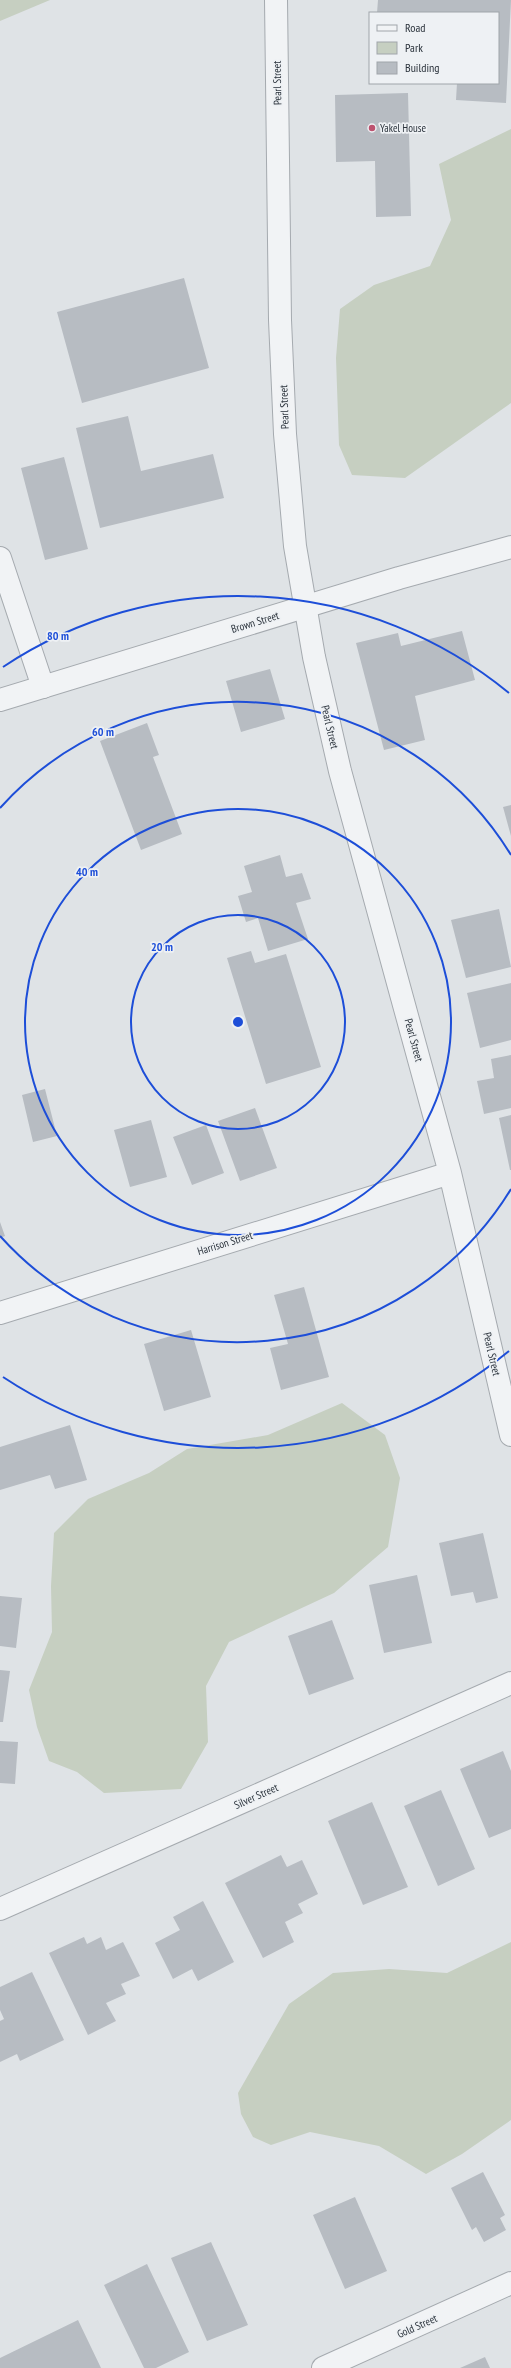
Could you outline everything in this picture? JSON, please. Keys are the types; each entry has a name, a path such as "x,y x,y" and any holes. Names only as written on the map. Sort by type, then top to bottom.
{"street":[{"name":"Pearl Street","path":"276,0 280,320 285,434 295,546 314,657 340,771 450,1173 511,1435"},
{"name":"Brown Street","path":"0,700 306,607 511,547"},
{"path":"0,558 43,687"},
{"name":"Harrison Street","path":"0,1313 450,1173"},
{"name":"Silver Street","path":"0,1910 511,1683"},
{"name":"Gold Street","path":"323,2368 511,2284"}],"green space":[{"path":"0,0 50,0 0,21"},
{"path":"511,129 511,403 405,478 352,475 339,445 336,358 340,309 374,285 430,266 451,220 439,164"},
{"path":"342,1403 385,1435 400,1478 388,1547 334,1593 229,1642 206,1686 208,1742 181,1789 104,1793 77,1772 49,1761 37,1727 29,1690 52,1632 51,1586 54,1533 88,1499 149,1473 187,1449 268,1435"},
{"path":"511,1942 511,2120 462,2154 426,2174 379,2146 310,2132 271,2145 253,2137 241,2114 238,2093 289,2004 333,1973 389,1969 447,1973"}],"building":[{"path":"378,0 511,0 506,103 456,100 457,84 499,84 499,12 377,12"},
{"name":"Yakel House","path":"408,93 411,216 376,217 375,161 336,162 335,95"},
{"path":"184,278 209,368 82,403 57,312"},
{"path":"128,416 141,471 213,454 224,498 100,528 76,428"},
{"path":"64,457 88,549 45,560 21,468"},
{"path":"462,631 475,680 415,696 425,740 384,750 356,643 398,633 401,646"},
{"path":"270,669 285,719 241,732 226,681"},
{"path":"147,723 159,755 153,757 182,834 141,850 100,741"},
{"path":"511,805 511,836 503,807"},
{"path":"280,855 286,877 302,873 311,899 296,903 308,939 268,951 258,918 246,922 238,896 252,892 244,866"},
{"path":"499,909 511,967 466,978 451,920"},
{"path":"251,951 255,963 286,954 321,1067 266,1084 227,958"},
{"path":"511,983 511,1040 480,1048 467,993"},
{"path":"511,1055 511,1108 484,1114 477,1081 494,1078 491,1059"},
{"path":"45,1089 57,1136 33,1142 22,1095"},
{"path":"255,1108 277,1168 240,1181 218,1121"},
{"path":"511,1115 511,1170 510,1170 499,1118"},
{"path":"151,1120 167,1177 130,1187 114,1130"},
{"path":"206,1125 224,1173 192,1185 173,1137"},
{"path":"0,1222 5,1236 0,1238"},
{"path":"304,1287 329,1377 281,1390 270,1348 288,1344 274,1295"},
{"path":"191,1330 211,1397 164,1411 144,1344"},
{"path":"70,1425 87,1480 55,1489 50,1475 0,1490 0,1447"},
{"path":"483,1533 498,1598 476,1603 473,1592 451,1596 439,1543"},
{"path":"417,1575 432,1643 384,1653 369,1585"},
{"path":"0,1596 22,1598 16,1648 0,1646"},
{"path":"332,1620 354,1679 309,1695 288,1636"},
{"path":"0,1670 10,1671 3,1722 0,1722"},
{"path":"0,1741 18,1742 15,1784 0,1783"},
{"path":"503,1751 511,1771 511,1829 489,1838 460,1769"},
{"path":"441,1790 475,1869 438,1886 404,1806"},
{"path":"372,1802 408,1887 363,1905 328,1821"},
{"path":"281,1855 287,1867 302,1860 318,1894 298,1904 303,1913 285,1922 294,1942 263,1958 225,1883"},
{"path":"203,1901 234,1962 198,1981 192,1969 173,1979 155,1943 180,1930 173,1917"},
{"path":"84,1937 87,1944 101,1937 106,1950 123,1942 140,1976 121,1984 126,1994 106,2003 116,2021 88,2035 49,1953"},
{"path":"32,1972 64,2040 20,2061 17,2054 0,2062 0,2021 4,2019 0,2010 0,1987"},
{"path":"483,2172 505,2215 500,2218 506,2230 484,2242 476,2227 472,2230 451,2188"},
{"path":"355,2197 387,2271 345,2289 313,2215"},
{"path":"211,2242 248,2325 207,2341 171,2258"},
{"path":"147,2264 189,2352 156,2368 144,2368 104,2285"},
{"path":"78,2320 101,2368 0,2368 0,2358"},
{"path":"485,2357 490,2368 460,2368"}],"place":[{"name":"Yakel House","path":"372,128"}]}
